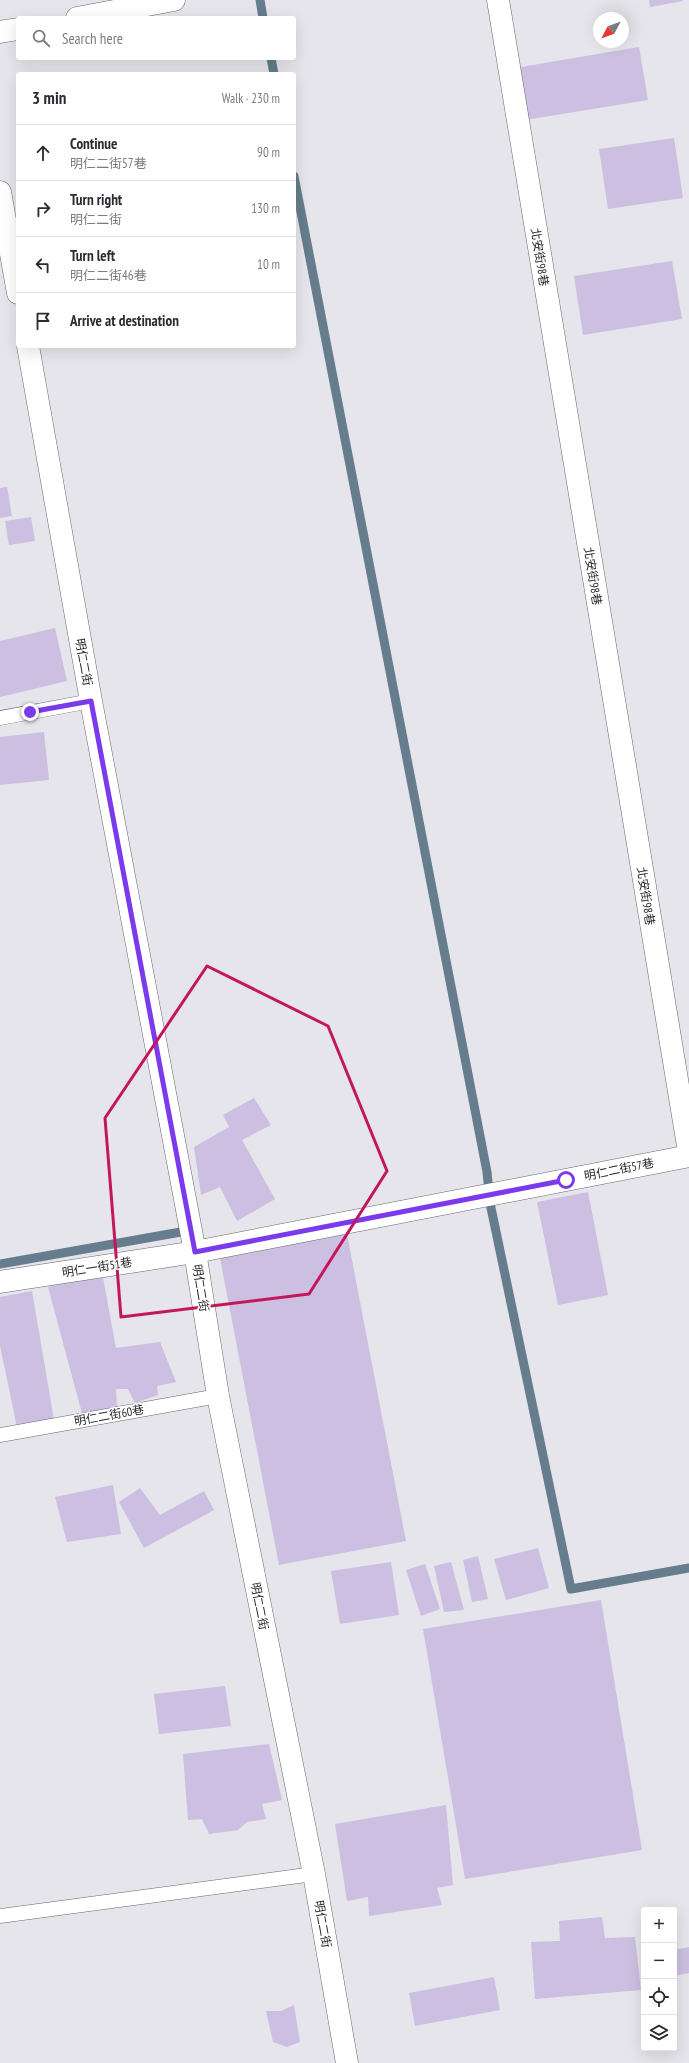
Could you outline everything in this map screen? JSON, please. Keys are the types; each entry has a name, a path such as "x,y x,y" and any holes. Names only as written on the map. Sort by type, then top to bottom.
{"street":[{"path":"88,16 174,0"},
{"name":"北安街98巷","path":"498,0 689,1152"},
{"path":"0,32 16,29"},
{"path":"0,192 16,281"},
{"name":"明仁二街","path":"28,348 91,701 195,1252 218,1396 314,1874 347,2063"},
{"name":"明仁二街57巷","path":"195,1252 689,1156"},
{"name":"明仁一街51巷","path":"0,1282 195,1252"}],"lane":[{"path":"0,718 91,701"},
{"name":"明仁二街60巷","path":"0,1435 218,1396"},
{"path":"0,1916 314,1874"}],"highlighted area":[{"path":"207,966 328,1026 387,1171 309,1294 121,1317 105,1118"}],"building":[{"path":"649,0 682,0 683,1 650,7"},
{"path":"639,47 648,100 525,120 515,68"},
{"path":"674,138 683,198 608,209 599,149"},
{"path":"672,261 682,319 583,335 574,276"},
{"path":"7,487 12,516 0,518 0,488"},
{"path":"31,517 35,541 9,545 5,521"},
{"path":"55,628 67,681 0,697 0,641"},
{"path":"44,732 49,780 0,785 0,737"},
{"path":"254,1098 271,1125 242,1140 275,1199 237,1221 220,1187 201,1195 194,1147 229,1127 223,1115"},
{"path":"588,1192 608,1295 558,1305 537,1202"},
{"path":"346,1229 406,1541 279,1565 219,1253"},
{"path":"102,1272 116,1348 160,1342 176,1382 157,1386 158,1395 135,1403 128,1389 116,1389 117,1408 83,1417 48,1287"},
{"path":"32,1291 54,1420 17,1427 0,1346 0,1297"},
{"path":"113,1485 121,1534 67,1542 55,1497"},
{"path":"140,1488 160,1515 204,1491 214,1510 144,1548 119,1502"},
{"path":"538,1548 549,1588 506,1600 494,1559"},
{"path":"478,1556 488,1599 472,1602 463,1560"},
{"path":"391,1562 399,1615 340,1624 331,1571"},
{"path":"451,1562 464,1610 444,1612 434,1566"},
{"path":"425,1564 440,1609 421,1616 406,1570"},
{"path":"601,1600 642,1850 465,1879 423,1629"},
{"path":"225,1686 231,1726 159,1734 154,1694"},
{"path":"269,1744 282,1800 262,1804 266,1819 247,1822 238,1830 209,1834 202,1819 188,1820 183,1754"},
{"path":"446,1805 453,1885 437,1888 442,1905 369,1916 368,1897 347,1901 335,1824"},
{"path":"602,1917 605,1938 635,1937 641,1990 535,1999 531,1942 560,1941 559,1921"},
{"path":"689,1947 689,1973 677,1975 677,1949"},
{"path":"494,1977 500,2010 415,2026 409,1993"},
{"path":"294,2005 300,2042 287,2047 273,2042 266,2011 281,2011"}],"waterway":[{"path":"260,0 263,16"},
{"path":"271,60 274,72"},
{"path":"296,186 487,1172 490,1203 571,1589 689,1568"},
{"path":"0,1264 192,1230"}],"route":[{"path":"30,712 91,701 195,1252 566,1180"}]}
